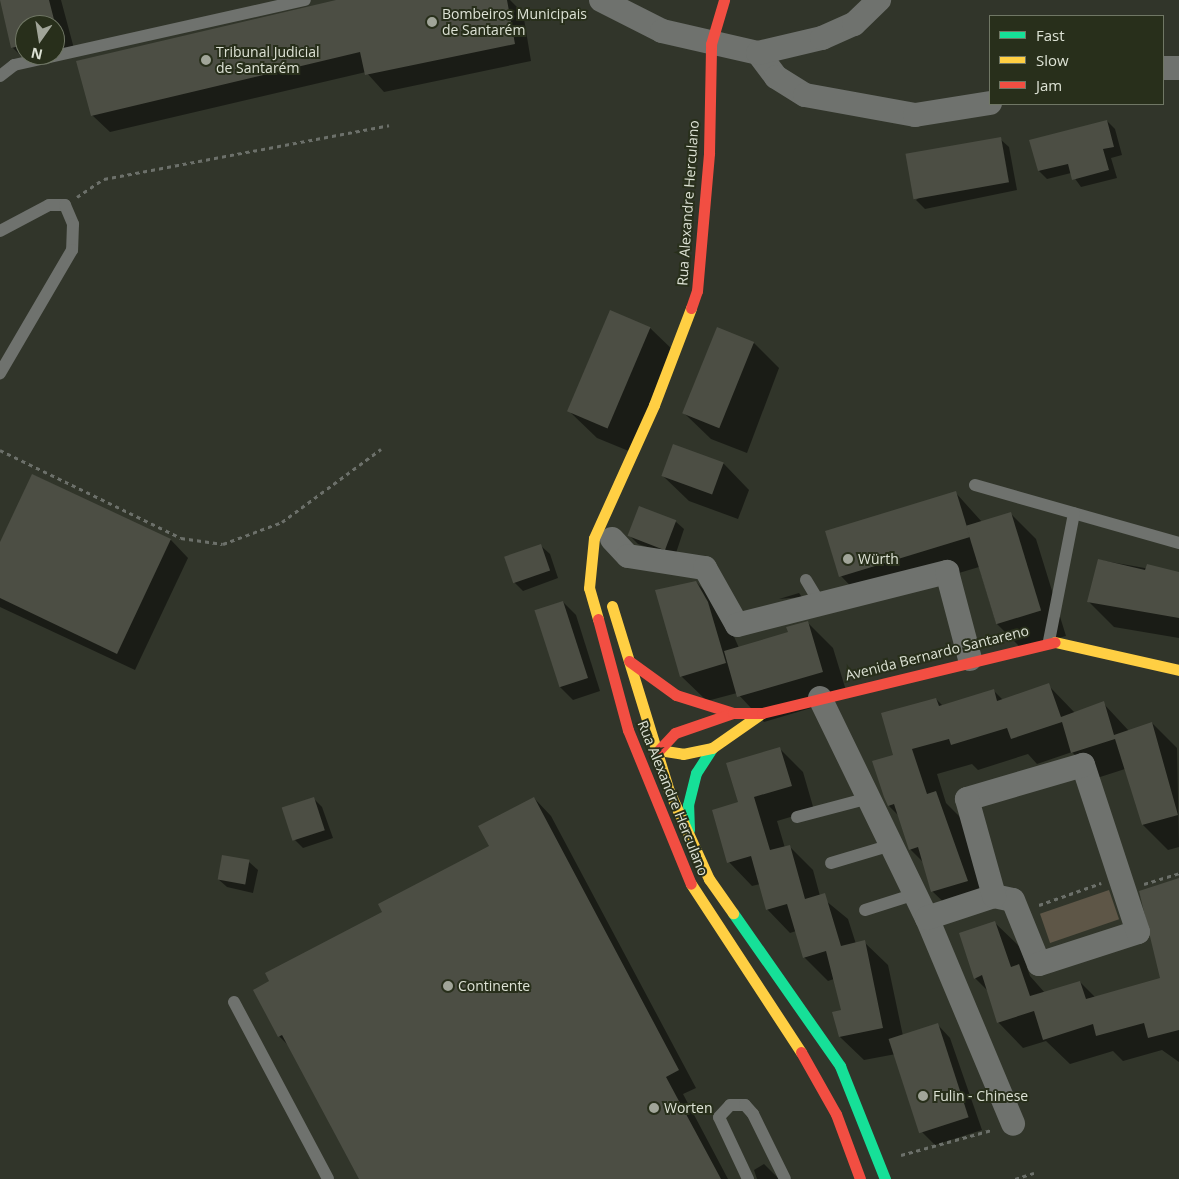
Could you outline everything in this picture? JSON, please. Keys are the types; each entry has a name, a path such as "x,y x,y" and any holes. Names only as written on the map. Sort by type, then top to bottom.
{"main road":[{"name":"Rua Alexandre Herculano","path":"724,0 711,44 709,153 697,291 654,406 617,483 594,538 589,588 638,756 685,875 790,1033 836,1114 860,1179"},
{"name":"Rua Alexandre Herculano","path":"611,547 617,483"},
{"name":"Rua Alexandre Herculano","path":"607,590 659,750 669,791 709,879 840,1066 885,1179"},
{"name":"Avenida Bernardo Santareno","path":"659,750 675,733 733,713 762,713 970,659 1049,641 1179,670"},
{"path":"629,661 676,695 733,713"},
{"name":"Avenida Bernardo Santareno","path":"659,750 683,754 712,748 762,713"},
{"path":"689,834 688,805 694,780 712,748"},
{"path":"638,756 659,750"}],"street":[{"path":"601,0 662,30 711,44 758,53 822,38 854,24 879,0"},
{"path":"758,53 776,77 805,95 863,109 915,115 989,103"},
{"path":"1164,68 1179,68"},
{"path":"611,547 628,556 705,568 737,625 947,572 970,659"},
{"path":"820,698 927,918 1013,1124"},
{"path":"927,918 994,896 1014,900 1022,912 1039,964 1138,932 1083,765 967,799 994,896"}],"lane":[{"path":"0,76 14,65 305,0"},
{"path":"0,230 36,209 65,205 73,224 72,250 0,373"},
{"path":"974,485 1179,543"},
{"path":"1049,641 1074,514"},
{"path":"806,580 822,605"},
{"path":"797,817 868,798"},
{"path":"831,863 891,845"},
{"path":"865,910 914,894"},
{"path":"234,1002 328,1179"},
{"path":"748,1179 719,1117 730,1105 745,1105 753,1114 786,1179"}],"path":[{"path":"65,205 104,179 389,125"},
{"path":"0,450 181,538 223,544 282,522 381,449"},
{"path":"1022,912 1122,884 1179,873"},
{"path":"902,1164 900,1156 1013,1124"},
{"path":"1015,1179 1034,1173"}],"shaded area":[{"path":"1109,890 1119,919 1050,943 1040,914"}],"building":[{"path":"0,0 49,0 53,15 15,15 15,47 11,48"},
{"path":"336,0 507,0 515,44 365,75 360,52 91,116 76,61"},
{"path":"1107,120 1114,147 1103,149 1109,170 1072,180 1068,164 1038,171 1029,140"},
{"path":"1001,137 1009,182 913,199 905,154"},
{"path":"610,310 651,327 608,428 567,411"},
{"path":"717,327 754,342 719,428 682,413"},
{"path":"673,444 724,462 712,494 661,476"},
{"path":"32,474 171,539 117,654 0,598 0,542"},
{"path":"956,491 970,537 839,577 825,531"},
{"path":"639,506 676,520 665,550 628,536"},
{"path":"1011,512 1041,610 996,624 966,526"},
{"path":"541,544 550,570 513,583 504,557"},
{"path":"1098,559 1145,570 1147,564 1179,572 1179,618 1087,602"},
{"path":"696,581 708,602 726,663 680,677 655,590"},
{"path":"563,601 588,678 559,687 534,610"},
{"path":"808,621 823,672 737,697 724,651 788,632 786,627"},
{"path":"1049,683 1061,717 1104,701 1114,735 1152,722 1178,815 1142,825 1115,739 1071,753 1062,722 1011,739 1007,728 951,745 949,739 912,749 927,794 936,791 968,881 931,892 918,847 909,850 894,804 888,806 872,761 893,755 881,713 936,698 939,706 994,689 997,701"},
{"path":"780,747 792,786 754,797 770,850 790,845 805,899 825,893 841,946 865,940 883,1028 839,1037 832,1012 841,1010 826,951 803,958 787,904 766,910 751,856 727,863 712,810 738,802 726,763"},
{"path":"314,797 325,830 292,841 282,808"},
{"name":"Continente","path":"534,797 679,1070 666,1077 721,1179 359,1179 282,1035 278,1037 253,990 269,981 265,973 382,912 378,904 489,846 478,826"},
{"path":"222,855 250,860 245,884 218,880"},
{"path":"1179,878 1179,1030 1148,1038 1144,1023 1096,1036 1093,1024 1043,1040 1034,1011 997,1023 982,975 974,979 959,933 995,921 1011,967 1019,964 1030,996 1080,981 1086,999 1160,978 1139,891"},
{"path":"938,1023 969,1117 919,1133 889,1039"}],"traffic: fast":[{"path":"689,830 688,805 696,773 712,748"},
{"path":"733,913 840,1066 885,1179"}],"traffic: slow":[{"path":"598,619 589,588 594,538 654,405 691,308"},
{"path":"612,606 669,791 709,879 733,913"},
{"path":"1055,642 1179,670"},
{"path":"659,750 683,754 712,748 762,713"},
{"path":"691,884 801,1052"}],"traffic: jam":[{"path":"691,308 697,291 709,153 711,44 724,0"},
{"path":"598,619 628,730 691,884"},
{"path":"659,750 675,733 733,713 762,713 1055,642"},
{"path":"629,661 676,695 733,713"},
{"path":"801,1052 836,1114 860,1179"}],"place":[{"name":"Bombeiros Municipais de Santarém","path":"432,22"},
{"name":"Tribunal Judicial de Santarém","path":"206,60"},
{"name":"Würth","path":"848,559"},
{"name":"Continente","path":"448,986"},
{"name":"Fulin - Chinese","path":"923,1096"},
{"name":"Worten","path":"654,1108"}]}
